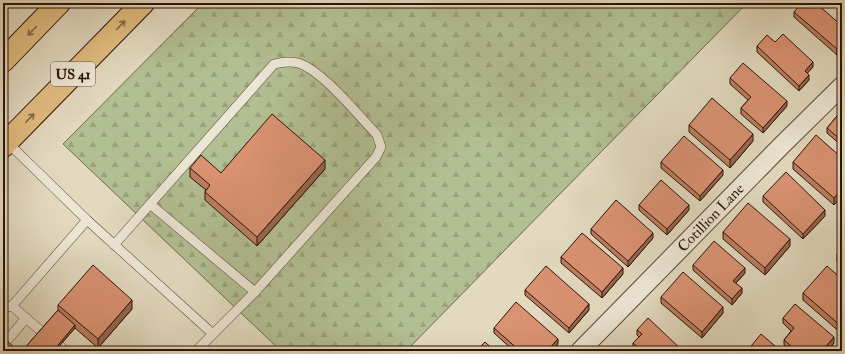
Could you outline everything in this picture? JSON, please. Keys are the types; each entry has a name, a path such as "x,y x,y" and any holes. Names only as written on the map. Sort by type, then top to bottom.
{"main road":[{"path":"3,60 59,3"},
{"name":"US 41","path":"5,144 143,3"}],"street":[{"name":"Cotillion Lane","path":"580,351 842,86"}],"lane":[{"path":"114,245 274,64 284,62 299,64 321,75 377,135 381,147 376,157 255,292 196,351"},
{"path":"5,144 213,334"},
{"path":"150,204 255,292"},
{"path":"42,332 26,318 8,307 87,220"},
{"path":"5,343 26,318"}],"green space":[{"path":"203,3 747,3 406,351 281,351 63,144"}],"building":[{"path":"802,3 816,3 842,26 842,44 837,49 794,12"},
{"path":"783,34 813,62 805,71 809,75 799,86 757,46 767,35 775,42"},
{"path":"743,63 787,101 763,128 741,108 751,97 730,78"},
{"path":"712,98 753,134 730,160 689,125"},
{"path":"842,110 842,141 827,128"},
{"path":"272,114 325,160 257,237 205,192 210,185 190,168 201,155 221,173"},
{"path":"816,135 842,158 842,189 834,198 793,162"},
{"path":"684,136 723,170 700,196 661,162"},
{"path":"786,172 825,210 803,234 763,196"},
{"path":"661,180 689,205 667,229 639,205"},
{"path":"616,200 653,233 628,261 591,229"},
{"path":"748,203 790,239 765,268 723,232"},
{"path":"582,233 623,268 602,292 561,257"},
{"path":"714,241 745,268 733,281 742,288 732,299 693,265"},
{"path":"842,248 842,258 837,254"},
{"path":"93,265 132,300 98,339 58,305"},
{"path":"546,266 589,304 569,328 525,290"},
{"path":"827,266 842,279 842,327 803,293"},
{"path":"683,272 723,307 702,332 661,297"},
{"path":"516,302 558,339 547,351 520,351 494,328"},
{"path":"795,304 834,337 822,351 797,351 784,340 794,328 783,318"},
{"path":"58,310 75,325 53,351 22,351"},
{"path":"648,318 683,351 642,351 633,343 642,334 637,330"},
{"path":"761,334 781,351 747,351"},
{"path":"3,337 18,351 3,351"},
{"path":"485,342 495,351 476,351"}]}
